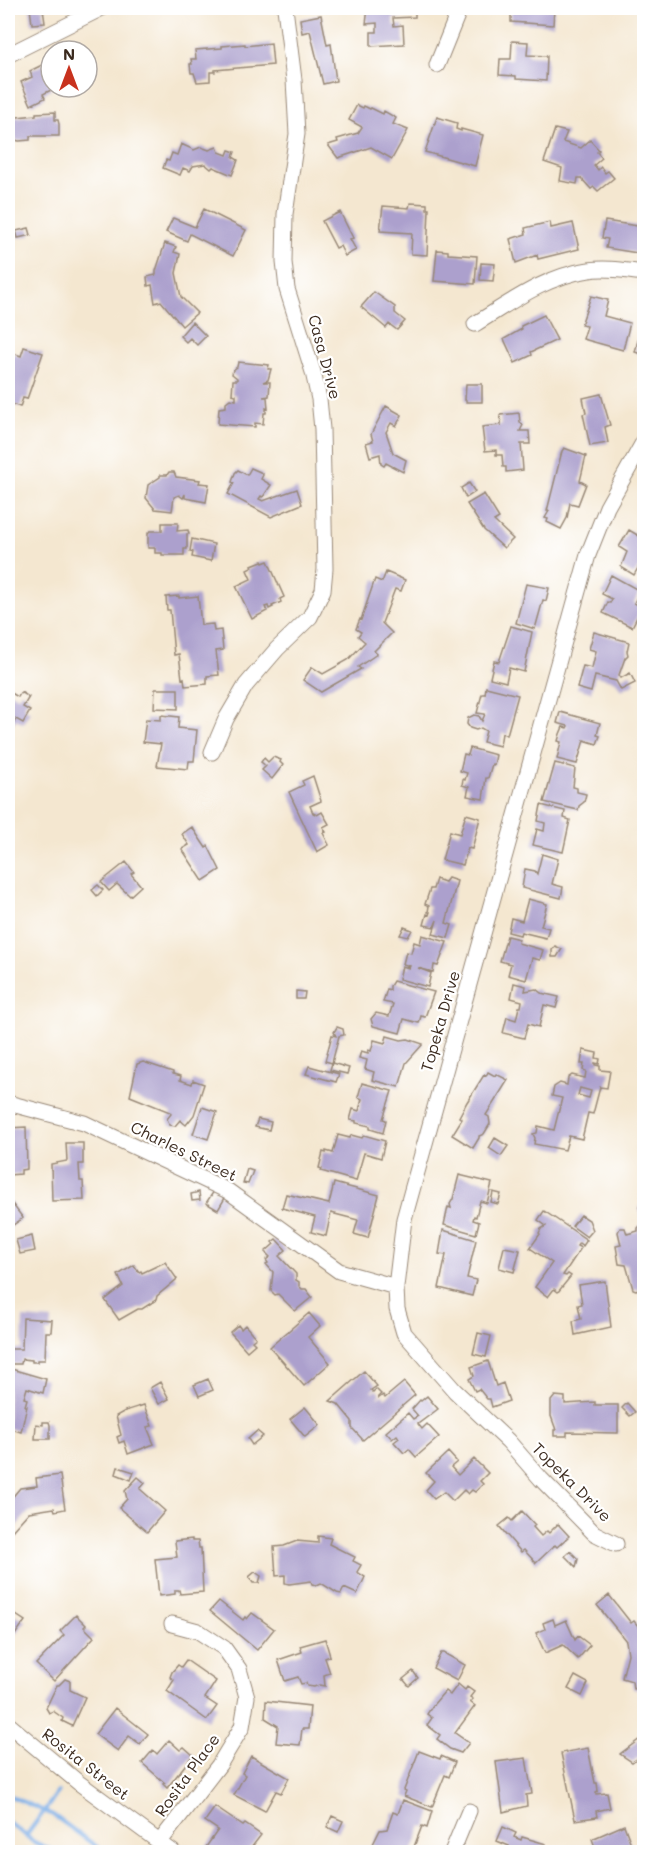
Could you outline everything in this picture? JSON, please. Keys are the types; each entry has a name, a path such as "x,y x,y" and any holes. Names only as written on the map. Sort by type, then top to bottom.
{"street":[{"path":"8,55 102,8"},
{"name":"Casa Drive","path":"212,752 226,720 246,685 310,617 323,590 326,569 319,399 287,289 284,262 285,214 297,134 294,80 285,8"},
{"path":"436,64 460,8"},
{"path":"475,324 539,285 560,276 591,270 645,273"},
{"name":"Topeka Drive","path":"616,1544 594,1533 508,1441 455,1390 404,1333 397,1309 396,1287 404,1219 588,555 607,507 645,441"},
{"name":"Charles Street","path":"8,1103 84,1123 207,1181 228,1191 339,1270 396,1287"},
{"name":"Rosita Place","path":"159,1844 219,1765 242,1727 247,1697 239,1669 224,1648 198,1631 172,1624"},
{"name":"Rosita Street","path":"8,1724 79,1783 172,1852"},
{"path":"452,1852 469,1811"}],"building":[{"path":"30,8 46,8 43,9 45,23 32,24"},
{"path":"368,8 415,8 415,17 393,18 394,26 403,25 404,44 371,46 371,32 377,32 377,23 366,24"},
{"path":"507,8 554,9 553,25 511,22 511,11 507,11"},
{"path":"321,15 327,45 331,44 336,81 323,84 310,31 302,33 300,19"},
{"path":"512,41 528,42 527,55 547,56 546,81 516,79 516,76 499,75 500,59 511,59"},
{"path":"271,43 273,65 215,70 215,72 210,72 210,81 197,82 194,73 191,73 191,59 196,59 195,50"},
{"path":"39,66 39,99 43,99 31,105 21,82 32,77 30,71"},
{"path":"357,105 383,114 384,111 396,118 393,124 408,130 392,159 371,147 338,158 328,145 338,142 337,139 358,133 362,127 349,120"},
{"path":"55,112 55,120 58,120 59,124 59,136 30,136 30,140 19,141 15,140 15,133 8,133 8,118"},
{"path":"437,117 457,123 456,129 461,131 461,129 483,135 475,166 425,152"},
{"path":"555,129 567,132 563,142 581,148 590,140 599,150 597,152 602,158 594,165 598,170 601,167 605,173 608,171 614,178 598,191 594,187 591,189 581,178 578,178 577,184 560,181 562,168 544,162"},
{"path":"181,144 194,150 201,147 209,150 217,147 219,152 227,155 229,150 235,152 233,157 238,160 232,175 213,167 211,169 205,164 193,166 190,171 183,168 180,175 163,168 172,153 177,155"},
{"path":"410,203 427,204 427,209 429,209 427,255 411,254 412,233 380,231 383,206 409,208"},
{"path":"204,209 246,230 233,256 190,234 187,241 166,232 173,218 195,227"},
{"path":"340,212 353,238 350,239 356,250 345,256 340,246 336,248 322,221"},
{"path":"605,221 644,227 644,254 606,248 608,239 602,238"},
{"path":"550,222 551,228 573,223 579,249 538,259 537,255 516,263 510,239 526,234 525,228"},
{"path":"29,228 31,235 18,238 16,231"},
{"path":"165,243 176,247 174,252 180,254 176,273 181,297 197,313 182,326 161,301 155,303 152,285 148,286 147,277 156,275"},
{"path":"437,250 448,251 448,254 477,256 475,284 434,281"},
{"path":"481,263 495,264 493,281 480,280"},
{"path":"374,292 395,307 395,313 405,321 397,330 389,324 386,328 361,307"},
{"path":"591,296 608,300 604,316 630,323 623,350 583,339 587,326 581,325"},
{"path":"544,315 557,340 531,352 532,355 515,363 504,339 522,329 521,326"},
{"path":"644,317 644,355 635,352"},
{"path":"192,322 206,336 197,345 190,338 186,342 180,336"},
{"path":"24,347 43,353 27,399 23,398 20,407 9,403 8,357 11,358 13,353 21,356"},
{"path":"238,362 269,365 268,369 271,369 268,380 263,382 270,382 269,396 263,397 267,397 268,409 266,408 266,413 264,413 263,424 255,423 255,427 218,424 219,408 226,407 226,402 230,399 236,400 236,395 232,394 233,380 237,378 232,374"},
{"path":"466,384 482,384 482,402 466,402"},
{"path":"601,394 610,425 605,427 608,443 590,446 583,414 586,413 583,398"},
{"path":"386,406 402,415 396,426 391,423 386,432 393,453 406,460 403,472 386,463 384,466 381,464 380,454 370,457 366,443 373,441 371,434"},
{"path":"519,413 520,422 523,425 520,431 529,431 530,444 521,444 523,470 506,472 502,455 496,455 496,450 485,451 482,427 501,425 500,415"},
{"path":"564,448 586,456 580,481 586,484 578,505 570,503 567,518 561,529 547,522 548,519 545,518 549,511 547,511"},
{"path":"251,468 260,472 263,475 261,479 271,485 259,499 263,501 297,489 302,504 271,517 228,494 234,483 232,482 235,473 238,470 247,475"},
{"path":"169,472 174,472 176,477 200,480 199,483 209,484 206,502 185,498 185,494 183,498 179,495 174,497 172,511 155,509 146,498 148,485 160,475 167,475"},
{"path":"469,483 475,492 466,498 461,488"},
{"path":"484,494 499,518 494,521 513,539 504,548 484,530 467,504"},
{"path":"162,523 178,523 177,531 188,530 187,549 184,549 184,555 162,555 162,553 155,553 155,548 148,548 148,533 162,531"},
{"path":"629,530 644,539 644,572 638,568 634,575 621,567 627,552 619,547"},
{"path":"192,539 214,544 211,561 192,557 193,552 190,551"},
{"path":"262,561 263,563 268,561 284,597 273,607 269,609 268,606 265,607 267,611 252,619 236,586 251,579 247,570"},
{"path":"386,572 405,580 401,591 395,589 382,623 392,633 374,651 377,654 358,667 361,669 321,692 303,680 312,667 323,674 348,660 365,642 358,636 361,632 356,629 375,579 382,582"},
{"path":"611,575 640,591 634,603 642,607 632,627 603,613 612,599 602,594"},
{"path":"526,584 549,588 546,601 543,600 535,629 516,623"},
{"path":"179,596 179,598 198,596 201,625 213,624 214,631 221,630 223,650 216,651 219,675 207,676 207,684 185,686 179,654 174,655 170,610 167,610 166,597"},
{"path":"511,626 532,632 524,672 509,668 506,682 490,678 494,661 499,662"},
{"path":"594,632 629,642 628,655 619,675 621,678 630,673 635,683 621,690 616,681 595,676 591,692 577,688 583,666 592,668 596,651 589,649"},
{"path":"486,687 518,695 507,735 502,733 500,746 483,742 486,731 481,728 476,730 470,728 467,724 468,718 474,715 479,716 482,721 485,714 477,713"},
{"path":"155,689 178,689 178,709 154,708"},
{"path":"8,691 18,697 21,692 29,697 23,707 30,711 23,723 16,719 13,724 8,721"},
{"path":"560,712 600,723 597,735 600,736 597,744 584,740 577,764 557,759 561,742 558,741 560,734 563,727 568,726 557,723"},
{"path":"161,715 179,717 178,728 197,730 194,761 189,761 188,769 157,766 161,744 143,742 146,719 161,720"},
{"path":"470,748 496,755 494,765 492,764 488,778 486,778 483,799 467,796 469,787 462,785 467,773 460,771 464,754 468,755"},
{"path":"273,757 281,760 283,765 272,779 262,770 266,766 261,762 264,758 268,762"},
{"path":"555,763 575,768 573,787 577,788 577,792 586,794 578,810 544,802"},
{"path":"313,776 321,801 310,806 313,813 317,815 322,812 329,824 323,827 326,832 323,833 329,845 317,852 289,792 304,785 302,781"},
{"path":"541,805 565,811 564,818 570,820 563,852 533,845 537,829 544,831 545,823 538,821"},
{"path":"466,814 480,818 472,849 468,848 463,865 442,860 450,831 460,834"},
{"path":"192,827 206,848 208,846 220,870 203,881 182,849 189,845 182,834"},
{"path":"542,854 558,859 552,884 563,887 561,898 522,888 525,869 535,871 537,874"},
{"path":"126,862 134,872 131,874 141,886 130,896 117,884 109,891 101,882"},
{"path":"448,878 457,881 446,923 452,925 448,938 433,934 437,920 434,927 424,925 427,914 429,915 430,912 428,912 429,906 425,904 430,889 433,889 436,879 445,882"},
{"path":"98,885 103,890 97,896 92,890"},
{"path":"528,899 547,904 541,926 549,928 546,938 521,932 520,935 508,932 511,918 522,921"},
{"path":"404,927 412,930 408,937 400,935"},
{"path":"422,935 447,942 438,966 434,965 433,972 418,968 431,973 428,987 399,979 402,966 409,968 410,966 403,964 406,952 411,953 414,942 420,944"},
{"path":"507,936 519,939 518,943 543,950 540,960 532,958 526,980 508,975 511,964 500,961"},
{"path":"555,946 562,949 557,957 552,957 552,950"},
{"path":"393,981 434,992 425,1017 421,1016 419,1023 404,1019 400,1033 373,1026 371,1019 376,1013 389,1016 393,1004 383,1002 387,989 390,990"},
{"path":"514,983 526,986 525,991 536,989 541,993 559,997 556,1008 544,1005 539,1027 528,1024 524,1038 503,1033 507,1017 516,1020 519,1007 521,1007 522,1001 511,998"},
{"path":"296,991 305,992 304,999 296,999"},
{"path":"337,1027 343,1029 344,1035 339,1036 332,1063 325,1061 332,1035 336,1036 334,1032"},
{"path":"387,1036 423,1044 406,1063 399,1087 372,1080 374,1072 365,1069 367,1060 359,1058 361,1051 368,1053 368,1050 371,1051 374,1040 385,1043"},
{"path":"583,1050 597,1053 596,1058 600,1059 599,1064 595,1063 595,1065 600,1066 600,1070 610,1071 607,1088 600,1087 593,1114 588,1113 582,1139 569,1136 565,1150 534,1144 533,1134 537,1133 538,1126 554,1130 562,1098 552,1096 554,1087 560,1083 567,1085 568,1078 572,1075 585,1078 584,1064 581,1064","holes":["580,1088 591,1091 589,1098 578,1095"]},
{"path":"143,1062 173,1072 181,1076 180,1080 192,1084 193,1080 204,1084 194,1115 186,1125 180,1120 175,1126 170,1125 167,1119 170,1112 130,1096 137,1064"},
{"path":"332,1063 349,1068 347,1074 330,1070"},
{"path":"309,1066 339,1074 336,1082 306,1074"},
{"path":"488,1072 508,1080 486,1115 489,1117 490,1124 484,1134 479,1136 473,1148 452,1135 462,1119 459,1117 467,1102"},
{"path":"362,1083 392,1091 383,1119 386,1120 383,1133 350,1120 353,1109 359,1111 362,1099 358,1097"},
{"path":"202,1107 217,1112 208,1139 193,1134"},
{"path":"258,1119 271,1122 269,1130 255,1127"},
{"path":"26,1127 27,1169 21,1170 21,1174 8,1175 8,1128"},
{"path":"338,1135 362,1138 364,1135 385,1141 381,1158 364,1153 356,1181 321,1171 322,1169 319,1168 323,1152 333,1153"},
{"path":"495,1138 508,1146 501,1156 489,1148"},
{"path":"66,1143 83,1143 83,1164 79,1164 84,1200 52,1201 51,1164 67,1161"},
{"path":"247,1169 253,1171 248,1184 243,1183"},
{"path":"459,1175 492,1183 487,1203 480,1201 476,1217 474,1216 473,1220 479,1222 476,1234 444,1225 448,1207 451,1208 450,1204"},
{"path":"334,1183 379,1195 368,1238 354,1234 358,1220 331,1213 326,1236 311,1232 315,1217 282,1208 286,1194 329,1204"},
{"path":"214,1191 225,1198 218,1210 206,1203"},
{"path":"199,1192 200,1200 192,1201 191,1194"},
{"path":"493,1192 501,1194 498,1204 491,1202"},
{"path":"10,1201 23,1218 9,1228 11,1229 8,1232 8,1203"},
{"path":"644,1206 644,1224 639,1207"},
{"path":"544,1211 587,1240 583,1246 579,1243 577,1246 581,1248 563,1275 571,1276 558,1292 554,1289 548,1297 535,1287 552,1263 530,1248 541,1229 546,1226 538,1220"},
{"path":"581,1215 589,1220 593,1230 587,1237 572,1226"},
{"path":"641,1225 644,1226 644,1288 636,1290 633,1289 626,1265 619,1264 616,1246 621,1245 618,1232 620,1228 625,1228 627,1234 638,1231"},
{"path":"443,1230 476,1240 467,1278 476,1280 472,1296 439,1288 446,1255 439,1254"},
{"path":"32,1236 35,1251 20,1254 16,1240"},
{"path":"276,1239 286,1250 279,1256 296,1274 299,1286 306,1289 312,1297 295,1311 278,1294 275,1295 271,1291 273,1272 266,1264 268,1263 266,1260 270,1257 265,1252"},
{"path":"504,1247 520,1250 514,1272 499,1268"},
{"path":"8,1261 13,1263 8,1283"},
{"path":"165,1262 177,1279 157,1296 156,1300 119,1320 105,1300 123,1286 118,1275 134,1265 142,1273"},
{"path":"605,1281 611,1327 575,1335 573,1321 581,1319 578,1305 582,1304 579,1285"},
{"path":"309,1313 320,1326 308,1337 330,1363 304,1386 270,1347"},
{"path":"23,1318 52,1320 51,1332 46,1332 45,1360 32,1362 32,1360 22,1359 21,1364 8,1364 8,1349 22,1349"},
{"path":"238,1325 241,1329 245,1325 256,1338 252,1341 255,1344 247,1351 230,1332"},
{"path":"478,1333 491,1336 486,1357 473,1354"},
{"path":"488,1361 496,1386 503,1383 509,1401 492,1407 490,1399 487,1399 479,1389 475,1391 469,1379 474,1376 471,1367"},
{"path":"8,1368 46,1379 43,1393 27,1388 24,1398 27,1399 25,1406 27,1406 21,1432 8,1428"},
{"path":"364,1371 377,1386 371,1390 373,1392 376,1389 381,1394 379,1398 383,1395 385,1398 404,1382 415,1395 363,1440 352,1428 352,1421 338,1404 330,1401"},
{"path":"208,1379 213,1390 199,1396 194,1385"},
{"path":"160,1382 169,1399 159,1404 150,1388"},
{"path":"427,1396 438,1409 418,1424 422,1429 427,1424 439,1437 416,1457 409,1449 404,1453 394,1442 399,1438 397,1435 392,1439 386,1432 408,1413 413,1419 418,1416 412,1409"},
{"path":"555,1396 565,1397 565,1404 595,1402 595,1405 618,1405 618,1433 567,1432 567,1436 554,1436 554,1430 556,1430 551,1416 551,1401"},
{"path":"627,1403 635,1412 630,1416 622,1408"},
{"path":"144,1405 152,1426 147,1427 154,1444 128,1454 124,1441 119,1443 117,1437 121,1435 116,1416"},
{"path":"305,1407 320,1425 305,1437 290,1419"},
{"path":"43,1422 49,1422 50,1439 35,1439 36,1424 43,1425"},
{"path":"257,1431 263,1436 252,1445 248,1439"},
{"path":"448,1452 457,1462 451,1467 458,1475 474,1459 488,1473 480,1481 483,1484 475,1492 472,1490 468,1494 464,1490 453,1501 444,1492 434,1499 426,1490 434,1481 426,1473"},
{"path":"118,1467 134,1472 131,1480 116,1474"},
{"path":"60,1475 65,1509 55,1511 54,1508 29,1512 11,1532 8,1530 8,1508 12,1502 10,1500 20,1488 37,1486 36,1478"},
{"path":"138,1477 145,1483 140,1489 165,1511 147,1532 119,1508 127,1499 125,1491"},
{"path":"522,1511 535,1525 533,1527 541,1536 547,1531 549,1533 558,1524 569,1536 557,1547 555,1545 536,1563 524,1550 521,1552 499,1526 509,1518 512,1521"},
{"path":"318,1536 331,1538 329,1544 355,1557 353,1561 361,1565 357,1572 365,1577 357,1594 344,1588 341,1594 337,1593 321,1583 312,1584 311,1581 289,1584 285,1583 285,1575 276,1576 274,1547 297,1541 318,1543"},
{"path":"192,1539 192,1541 198,1541 199,1548 201,1548 203,1592 180,1594 179,1590 175,1590 175,1594 159,1596 155,1559 177,1557 175,1541"},
{"path":"570,1551 578,1559 576,1567 565,1556"},
{"path":"255,1572 261,1576 259,1583 253,1583 249,1577"},
{"path":"609,1595 631,1623 634,1621 643,1632 644,1688 633,1689 632,1681 622,1678 628,1654 626,1641 597,1605"},
{"path":"219,1601 243,1620 252,1613 274,1629 257,1650 210,1611"},
{"path":"16,1615 25,1621 12,1639 8,1636 8,1621 10,1623"},
{"path":"76,1615 94,1637 54,1681 36,1664 64,1635 60,1631"},
{"path":"553,1619 555,1625 566,1620 575,1640 578,1636 590,1645 578,1659 563,1645 545,1653 536,1633 545,1629 543,1623"},
{"path":"325,1639 330,1656 325,1658 330,1673 324,1675 325,1686 314,1687 307,1686 306,1683 301,1684 298,1677 285,1681 278,1660 302,1652 300,1646"},
{"path":"441,1653 465,1665 457,1681 433,1668"},
{"path":"186,1660 216,1681 205,1698 217,1706 207,1720 167,1691 174,1680 170,1677 172,1672 178,1665 181,1667"},
{"path":"413,1671 418,1678 409,1686 403,1679"},
{"path":"575,1676 588,1683 582,1696 568,1689"},
{"path":"65,1679 70,1681 70,1690 85,1697 72,1726 62,1721 63,1718 53,1711 49,1713 46,1708 57,1685"},
{"path":"458,1684 465,1690 467,1687 474,1692 470,1697 473,1699 470,1702 475,1706 455,1733 469,1743 461,1753 450,1749 437,1739 440,1735 427,1725 432,1718 427,1714 433,1705 445,1691 450,1695"},
{"path":"266,1701 310,1706 308,1729 302,1729 300,1745 276,1743 278,1726 265,1718"},
{"path":"115,1708 148,1734 140,1744 129,1736 118,1751 95,1734"},
{"path":"644,1736 644,1759 641,1761 639,1757 632,1762 620,1754"},
{"path":"169,1740 180,1750 184,1747 193,1755 167,1788 163,1784 165,1783 142,1763 153,1750 157,1754"},
{"path":"588,1748 595,1783 597,1783 596,1794 607,1793 610,1808 596,1811 597,1817 575,1820 561,1753"},
{"path":"419,1751 455,1762 449,1777 445,1775 432,1807 404,1796 406,1791 404,1790"},
{"path":"251,1756 289,1778 281,1793 276,1791 265,1811 234,1795 245,1775 242,1773"},
{"path":"526,1758 532,1794 526,1795 527,1806 503,1812 496,1762"},
{"path":"403,1800 432,1811 427,1828 422,1826 412,1852 389,1852 372,1846 380,1830 387,1829 393,1812 398,1814"},
{"path":"215,1807 261,1835 248,1852 214,1852 206,1847 218,1830 205,1821"},
{"path":"332,1816 343,1821 338,1832 327,1827"},
{"path":"624,1825 634,1852 597,1852 592,1839"},
{"path":"503,1827 516,1833 514,1837 521,1840 522,1837 546,1844 542,1852 506,1852 509,1846 497,1841"}],"waterway":[{"path":"26,1836 58,1792"},
{"path":"8,1795 53,1815 104,1852"},
{"path":"8,1822 34,1842 56,1852"}]}
